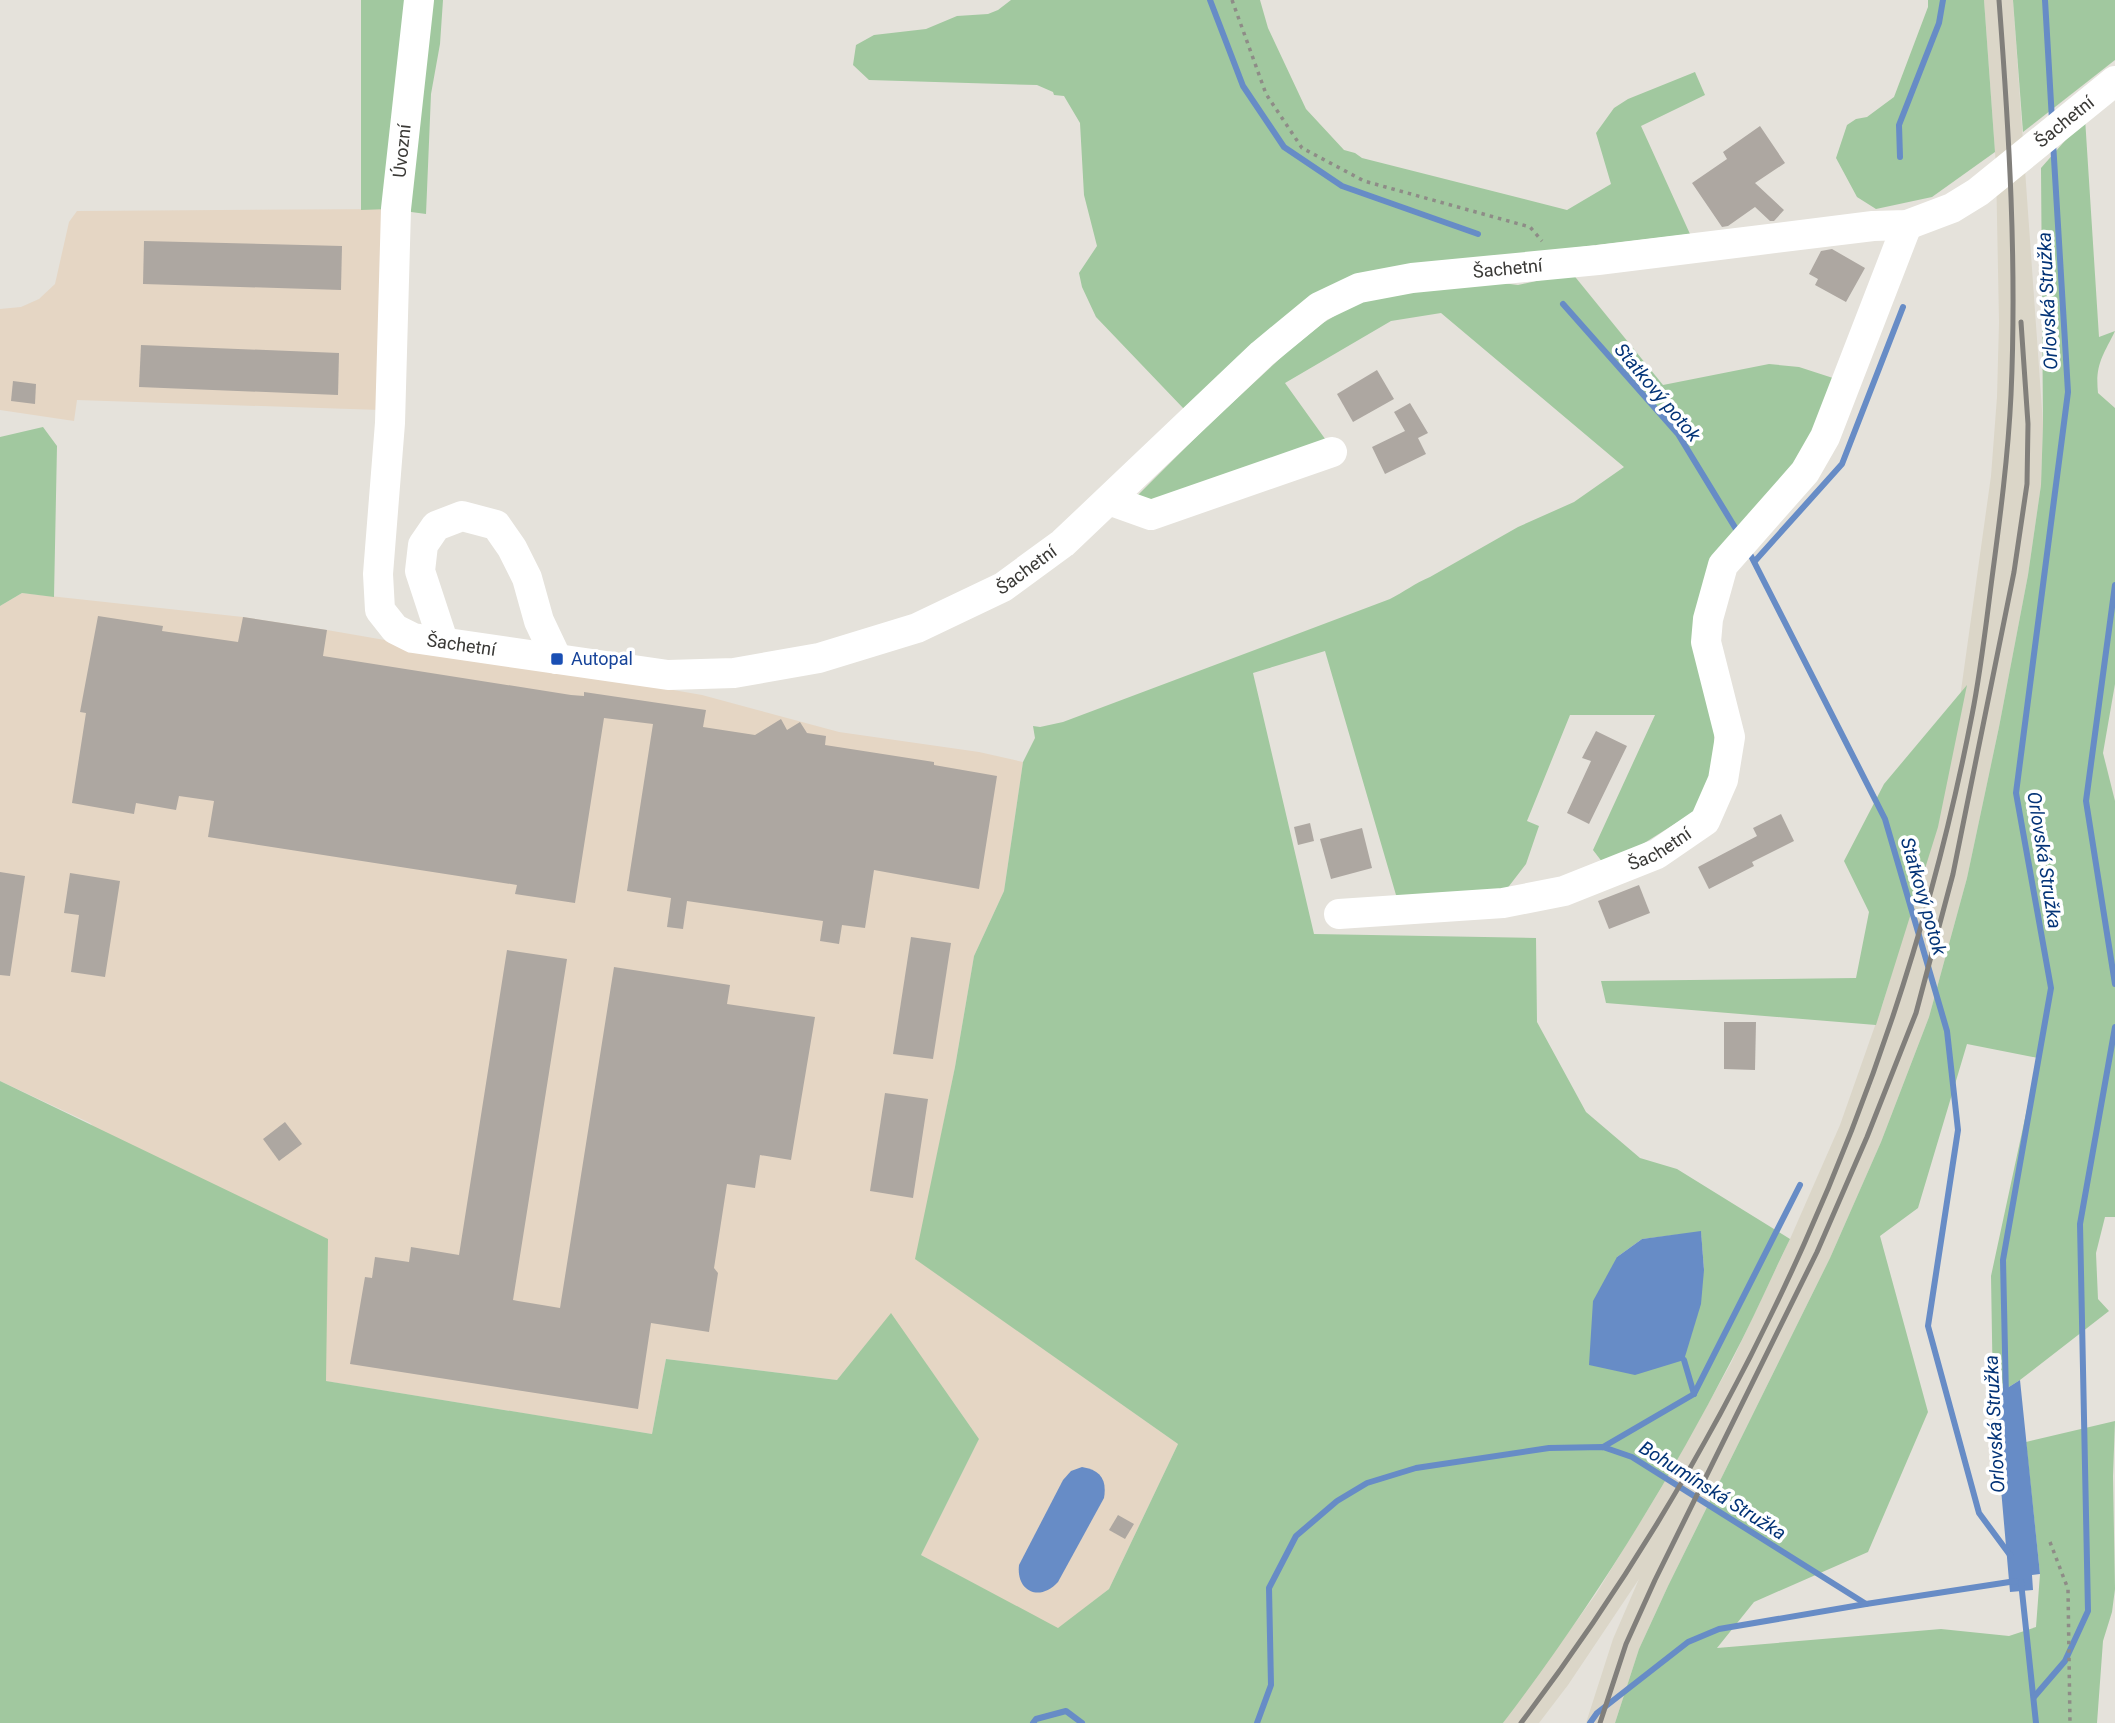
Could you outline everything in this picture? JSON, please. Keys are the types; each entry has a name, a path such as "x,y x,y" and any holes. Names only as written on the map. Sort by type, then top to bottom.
{"street":[{"name":"Úvozní","path":"394,303 396,209 418,0"},
{"name":"Šachetní","path":"394,303 390,423 378,574 380,610 395,629 413,638 668,675 734,673 819,658 917,628 1003,587 1063,543 1262,354 1319,307 1359,288 1412,278 1561,264 1873,226 1907,225 1952,208 1978,192 2115,81"},
{"name":"Šachetní","path":"1339,914 1503,903 1564,891 1657,854 1705,821 1724,780 1730,737 1706,642 1708,619 1723,565 1805,472 1825,437 1907,225"},
{"path":"1109,500 1151,516 1332,452"},
{"path":"443,641 420,571 423,545 436,526 462,516 496,525 512,548 527,578 539,621 557,659"}],"path":[{"path":"1232,0 1266,94 1302,148 1364,181 1530,227 1561,264"},
{"path":"2050,1542 2068,1589 2070,1723"}],"shaded area":[{"path":"1984,0 2013,0 2043,424 2041,485 2028,575 1999,727 1967,878 1929,1017 1881,1142 1830,1258 1639,1649 1615,1723 1586,1723 1613,1639 1639,1579 1568,1685 1539,1723 1503,1723 1596,1594 1661,1488 1731,1363 1840,1125 1883,1003 1925,858 1958,712 1991,476 1997,397 1999,322 1996,166"},
{"path":"389,209 380,410 77,400 74,421 0,410 0,309 21,307 39,299 55,284 69,222 77,211"},
{"path":"22,593 243,617 327,630 702,695 839,732 979,752 1023,762 1004,891 974,956 955,1067 916,1259 1178,1444 1109,1589 1058,1629 921,1555 979,1439 891,1314 837,1380 666,1359 652,1434 325,1381 90,1123 0,1081 0,606"}],"green space":[{"path":"361,0 443,0 440,44 431,94 426,214 389,209 361,210"},
{"path":"1011,0 1260,0 1268,28 1306,109 1344,150 1362,158 1567,210 1611,184 1596,133 1614,108 1628,99 1695,72 1705,95 1641,126 1690,234 1406,268 1184,409 1096,317 1082,287 1079,273 1097,246 1084,195 1080,123 1064,96 1054,95 1037,85 869,80 853,65 856,45 874,35 926,29 957,16 988,14"},
{"path":"1928,0 1984,0 1995,152 1932,197 1876,209 1857,197 1836,158 1847,125 1856,119 1867,117 1894,97 1928,7"},
{"path":"2013,0 2115,0 2115,60 2023,132"},
{"path":"2085,118 2099,337 2115,331 2101,360 2097,383 2098,393 2115,408 2115,684 2103,753 2115,801 2115,1217 2105,1217 2096,1253 2098,1299 2109,1311 2020,1380 1993,1397 1991,1276 2038,1058 1967,1044 1918,1208 1880,1236 1928,1412 1868,1552 1754,1602 1717,1648 1941,1629 2009,1636 2036,1627 2040,1574 2026,1442 2115,1421 2115,1589 2112,1612 2103,1641 2097,1723 1615,1723 1639,1649 1830,1258 1881,1142 1929,1017 1967,878 1999,727 2028,575 2041,485 2041,168"},
{"path":"1572,273 1663,385 1769,364 1799,367 1836,379 1799,469 1720,561 1713,775 1697,810 1606,867 1593,850 1655,715 1570,715 1527,821 1539,826 1526,864 1506,890 1452,899 1396,895 1325,651 1253,673 1314,934 1536,938 1537,1022 1586,1112 1640,1158 1677,1169 1790,1239 1738,1348 1679,1457 1566,1637 1503,1723 0,1723 0,1081 328,1239 326,1381 652,1434 666,1359 837,1380 891,1313 979,1439 921,1555 1058,1628 1109,1589 1178,1444 915,1259 955,1067 974,956 1004,891 1023,762 1035,738 1033,726 1063,722 1390,599 1518,527 1574,502 1624,467 1441,313 1391,321 1285,383 1328,443 1169,506 1132,501 1287,352 1323,323 1349,307 1372,296 1502,283 1518,285","holes":["1701,1232 1704,1270 1617,1257 1642,1239"]},
{"path":"43,427 57,446 54,597 22,593 0,606 0,437"},
{"path":"1967,685 1938,827 1876,1025 1606,1003 1601,981 1856,978 1869,912 1844,861 1884,784"}],"water":[{"path":"1701,1231 1704,1270 1701,1304 1684,1360 1635,1375 1589,1365 1593,1301 1617,1257 1642,1239"},
{"path":"2020,1380 2040,1574 2032,1575 2033,1590 2010,1592 1993,1397"},
{"path":"1082,1467 1098,1473 1101,1477 1104,1498 1058,1582 1044,1592 1031,1591 1021,1582 1019,1565 1063,1480 1071,1471"}],"building":[{"path":"1760,126 1785,163 1755,183 1784,210 1774,221 1770,221 1755,207 1728,226 1722,227 1692,183 1727,159 1723,152"},
{"path":"144,241 342,246 341,290 143,284"},
{"path":"1832,249 1865,268 1846,302 1815,285 1818,279 1809,274 1821,251"},
{"path":"141,345 339,353 338,395 139,387"},
{"path":"1377,370 1394,399 1353,422 1337,394"},
{"path":"13,381 36,384 35,404 11,401"},
{"path":"1410,403 1428,433 1418,438 1426,454 1385,474 1372,447 1405,431 1394,412"},
{"path":"98,616 163,626 162,631 238,642 243,617 327,630 323,656 571,695 584,696 584,692 706,710 703,727 755,735 781,719 787,730 800,722 807,733 826,736 825,745 934,762 934,765 997,776 979,889 874,870 865,928 842,925 839,944 820,941 823,921 687,901 683,929 667,927 671,898 627,891 653,724 604,718 575,903 515,894 517,885 208,837 214,801 179,796 176,810 136,803 134,814 72,803 86,713 80,712"},
{"path":"1596,731 1627,746 1589,824 1567,813 1591,761 1582,758"},
{"path":"1781,814 1794,841 1752,862 1754,866 1709,889 1698,867 1757,836 1753,828"},
{"path":"1310,823 1314,841 1298,845 1294,827"},
{"path":"1362,828 1372,868 1331,879 1320,839"},
{"path":"0,872 25,876 10,976 0,975"},
{"path":"70,873 120,881 105,977 71,972 79,915 64,913"},
{"path":"1639,885 1650,913 1609,929 1598,901"},
{"path":"911,937 951,943 933,1059 893,1054"},
{"path":"507,950 567,959 513,1300 560,1308 614,967 730,985 727,1004 815,1017 791,1160 760,1155 755,1188 727,1184 714,1268 718,1273 709,1332 651,1323 638,1409 350,1364 365,1277 372,1278 375,1257 409,1262 411,1247 459,1255"},
{"path":"1724,1022 1756,1022 1755,1070 1724,1069"},
{"path":"885,1093 928,1099 913,1198 870,1191"},
{"path":"285,1122 302,1144 279,1161 263,1139"},
{"path":"1118,1515 1134,1524 1125,1539 1109,1530"}],"waterway":[{"name":"Statkový potok","path":"1210,0 1243,86 1284,147 1342,186 1478,234"},
{"path":"1900,157 1899,125 1939,23 1943,0"},
{"name":"Orlovská Stružka","path":"2045,0 2052,120"},
{"name":"Orlovská Stružka","path":"2006,1397 2003,1260 2051,988 2016,793 2068,392 2053,142"},
{"name":"Statkový potok","path":"1563,304 1678,434 1739,534"},
{"path":"1755,561 1842,464 1903,307"},
{"name":"Statkový potok","path":"1748,550 1885,819 1947,1031 1958,1130 1928,1326 1979,1513 2010,1555"},
{"path":"2115,585 2086,801 2115,984"},
{"path":"2034,1697 2065,1661 2088,1611 2080,1224 2115,1027"},
{"path":"1603,1447 1694,1394 1800,1185"},
{"path":"1684,1360 1694,1394"},
{"name":"Bohumínská Stružka","path":"1257,1723 1271,1685 1269,1588 1296,1536 1337,1501 1367,1483 1416,1468 1549,1448 1603,1447 1632,1457 1866,1604 2016,1581"},
{"name":"Orlovská Stružka","path":"2021,1582 2036,1723"},
{"path":"1590,1723 1597,1713 1688,1642 1719,1629 1866,1604"},
{"name":"Bohumínská Stružka","path":"1033,1723 1036,1719 1066,1711 1082,1723"}],"railway":[{"path":"1521,1723 1602,1610 1676,1492 1743,1370 1804,1244 1857,1116 1903,984 1942,850 1978,681 2001,510 2010,418 2013,346 2012,247 2009,148 1999,0"},
{"path":"1600,1723 1626,1644 1817,1252 1867,1137 1916,1013 1953,874 2014,572 2027,484 2028,424 2021,322"}],"place":[{"name":"Autopal","path":"557,659"}]}
